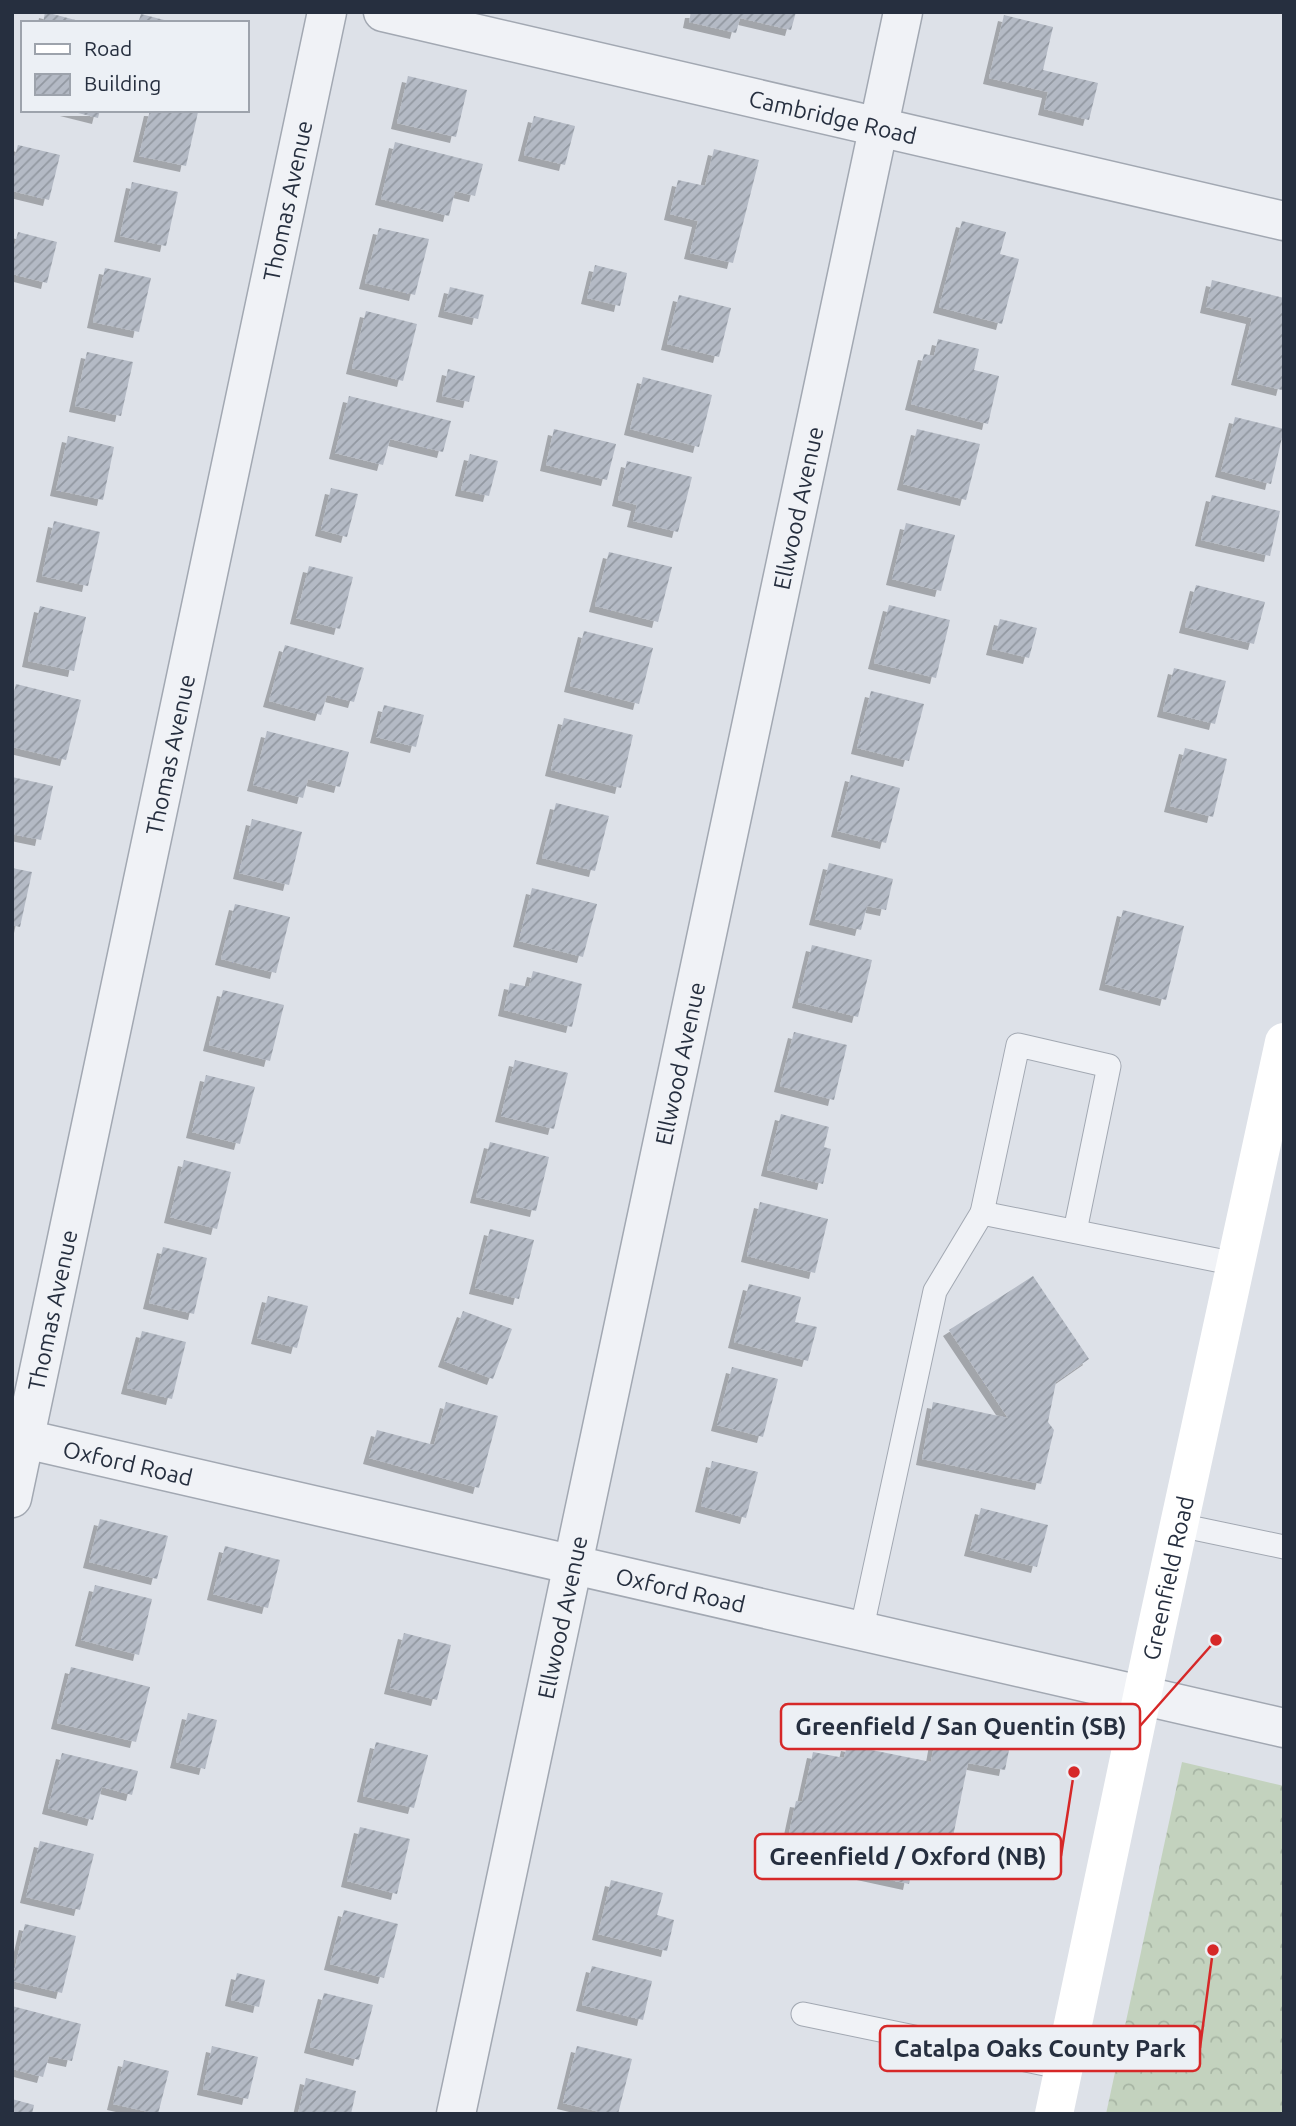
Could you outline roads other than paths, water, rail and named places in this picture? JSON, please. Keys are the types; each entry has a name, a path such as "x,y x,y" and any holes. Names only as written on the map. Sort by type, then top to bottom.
{"main road":[{"name":"Greenfield Road","path":"1055,2114 1284,1042"}],"street":[{"name":"Thomas Avenue","path":"12,1498 18,1438 327,12"},
{"name":"Cambridge Road","path":"383,12 1284,221"},
{"name":"Ellwood Avenue","path":"456,2114 903,12"},
{"name":"Oxford Road","path":"18,1438 1284,1728"}],"lane":[{"path":"861,1632 935,1291 982,1213 1018,1045 1109,1066 1075,1231"},
{"path":"982,1213 1236,1264"},
{"path":"1179,1525 1284,1547"},
{"path":"803,2014 1064,2068"}],"place":[{"name":"Greenfield / San Quentin (SB)","path":"1216,1640"},
{"name":"Greenfield / Oxford (NB)","path":"1074,1772"},
{"name":"Catalpa Oaks County Park","path":"1213,1950"}]}
